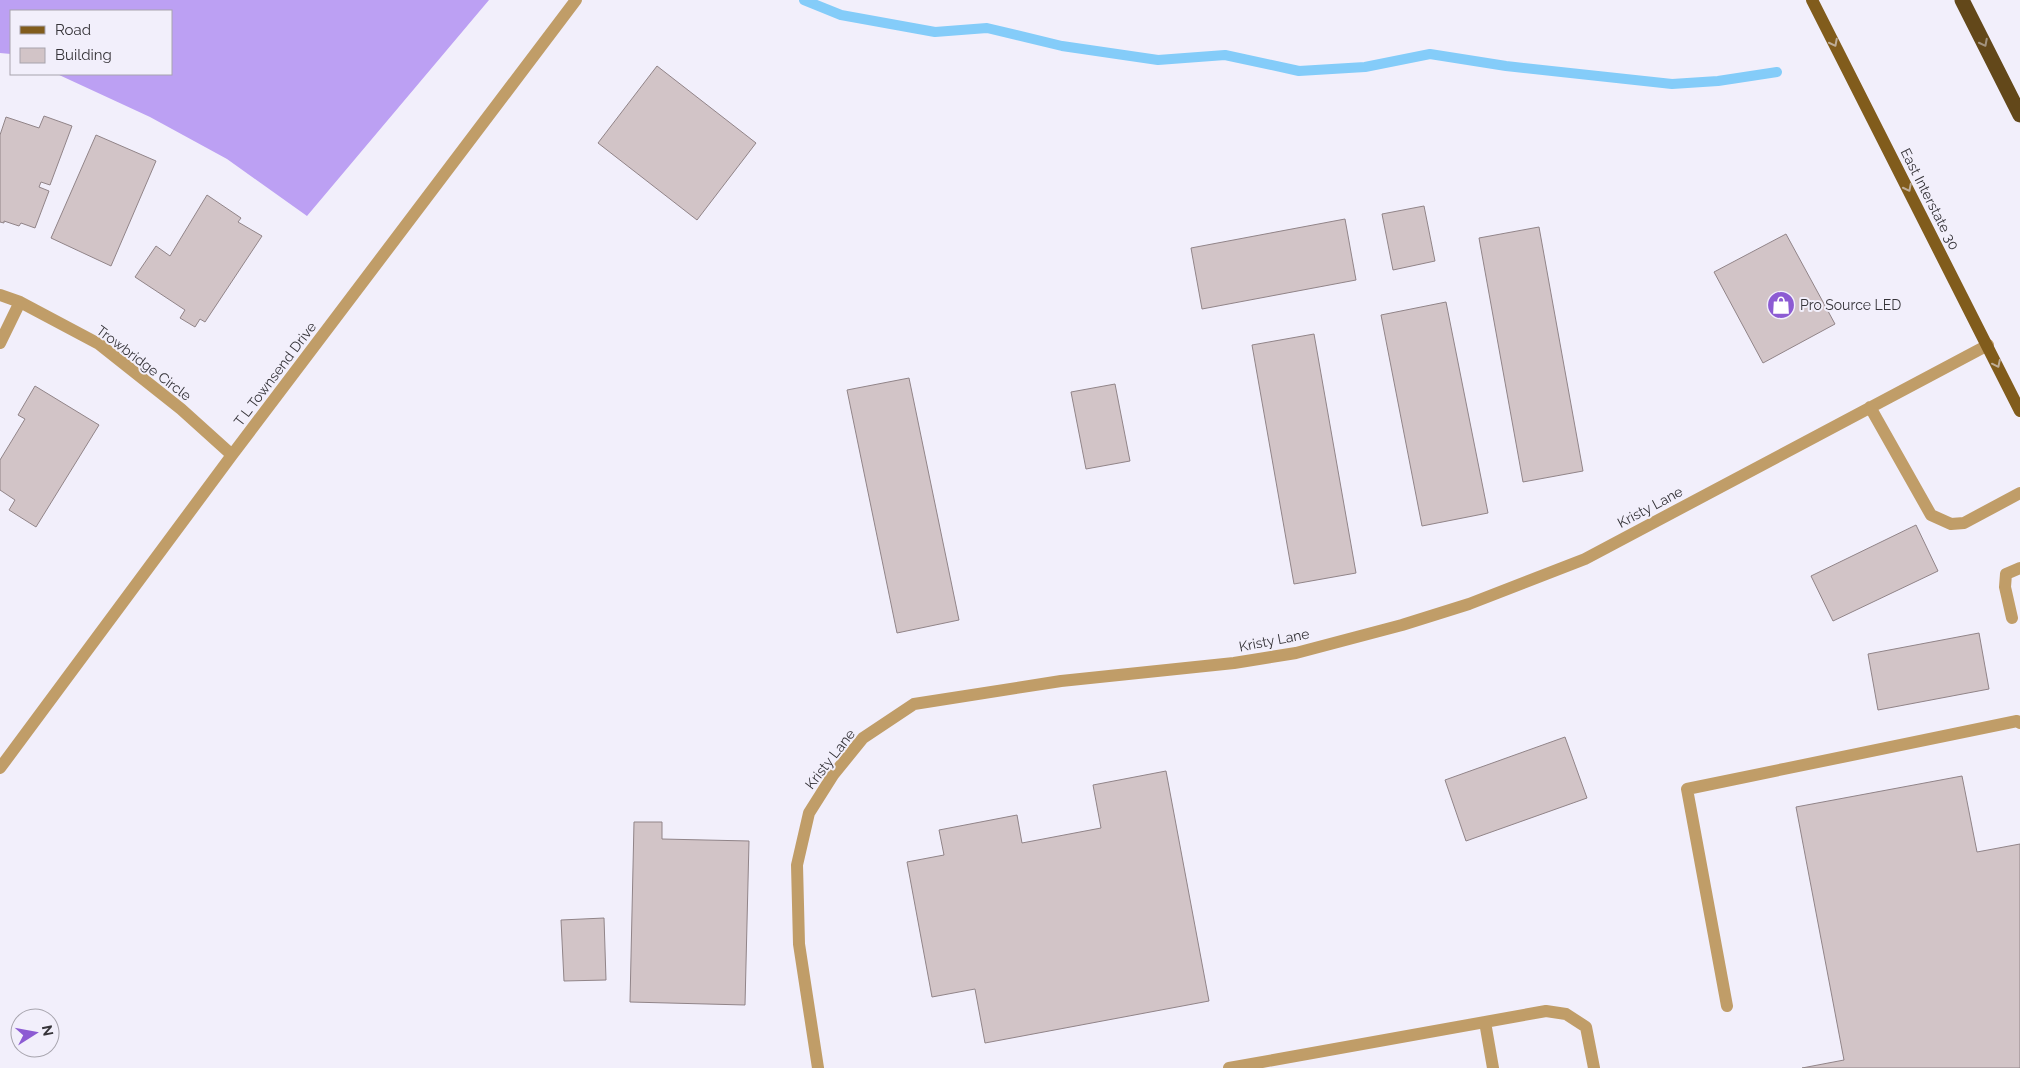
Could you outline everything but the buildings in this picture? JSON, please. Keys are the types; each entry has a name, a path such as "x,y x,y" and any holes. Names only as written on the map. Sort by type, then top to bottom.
{"highway":[{"path":"1962,0 2020,115"}],"main road":[{"name":"East Interstate 30","path":"1812,0 2020,411"}],"street":[{"name":"T L Townsend Drive","path":"0,768 232,456 576,0"},
{"name":"Trowbridge Circle","path":"0,296 20,302 100,344 181,409 232,456"},
{"path":"0,343 20,302"},
{"name":"Kristy Lane","path":"818,1068 799,944 797,865 809,813 833,775 863,738 914,704 1062,681 1234,663 1296,653 1402,625 1469,604 1585,559 1988,345"},
{"path":"1870,407 1932,515 1951,524 1964,523 2020,493"},
{"path":"2012,618 2005,587 2006,574 2020,568"},
{"path":"1727,1006 1687,789 2017,721 2020,723"},
{"path":"1229,1068 1546,1010 1566,1014 1586,1027 1594,1068"},
{"path":"1484,1022 1492,1068"}],"shaded area":[{"path":"0,0 489,0 307,216 227,159 150,117 59,75 172,75 172,10 10,10 10,54 0,53"}],"waterway":[{"path":"804,0 841,15 935,32 987,28 1062,46 1158,60 1225,55 1299,71 1365,67 1430,54 1506,66 1672,84 1718,81 1777,72"}],"place":[{"name":"Pro Source LED","path":"1781,305"}]}
